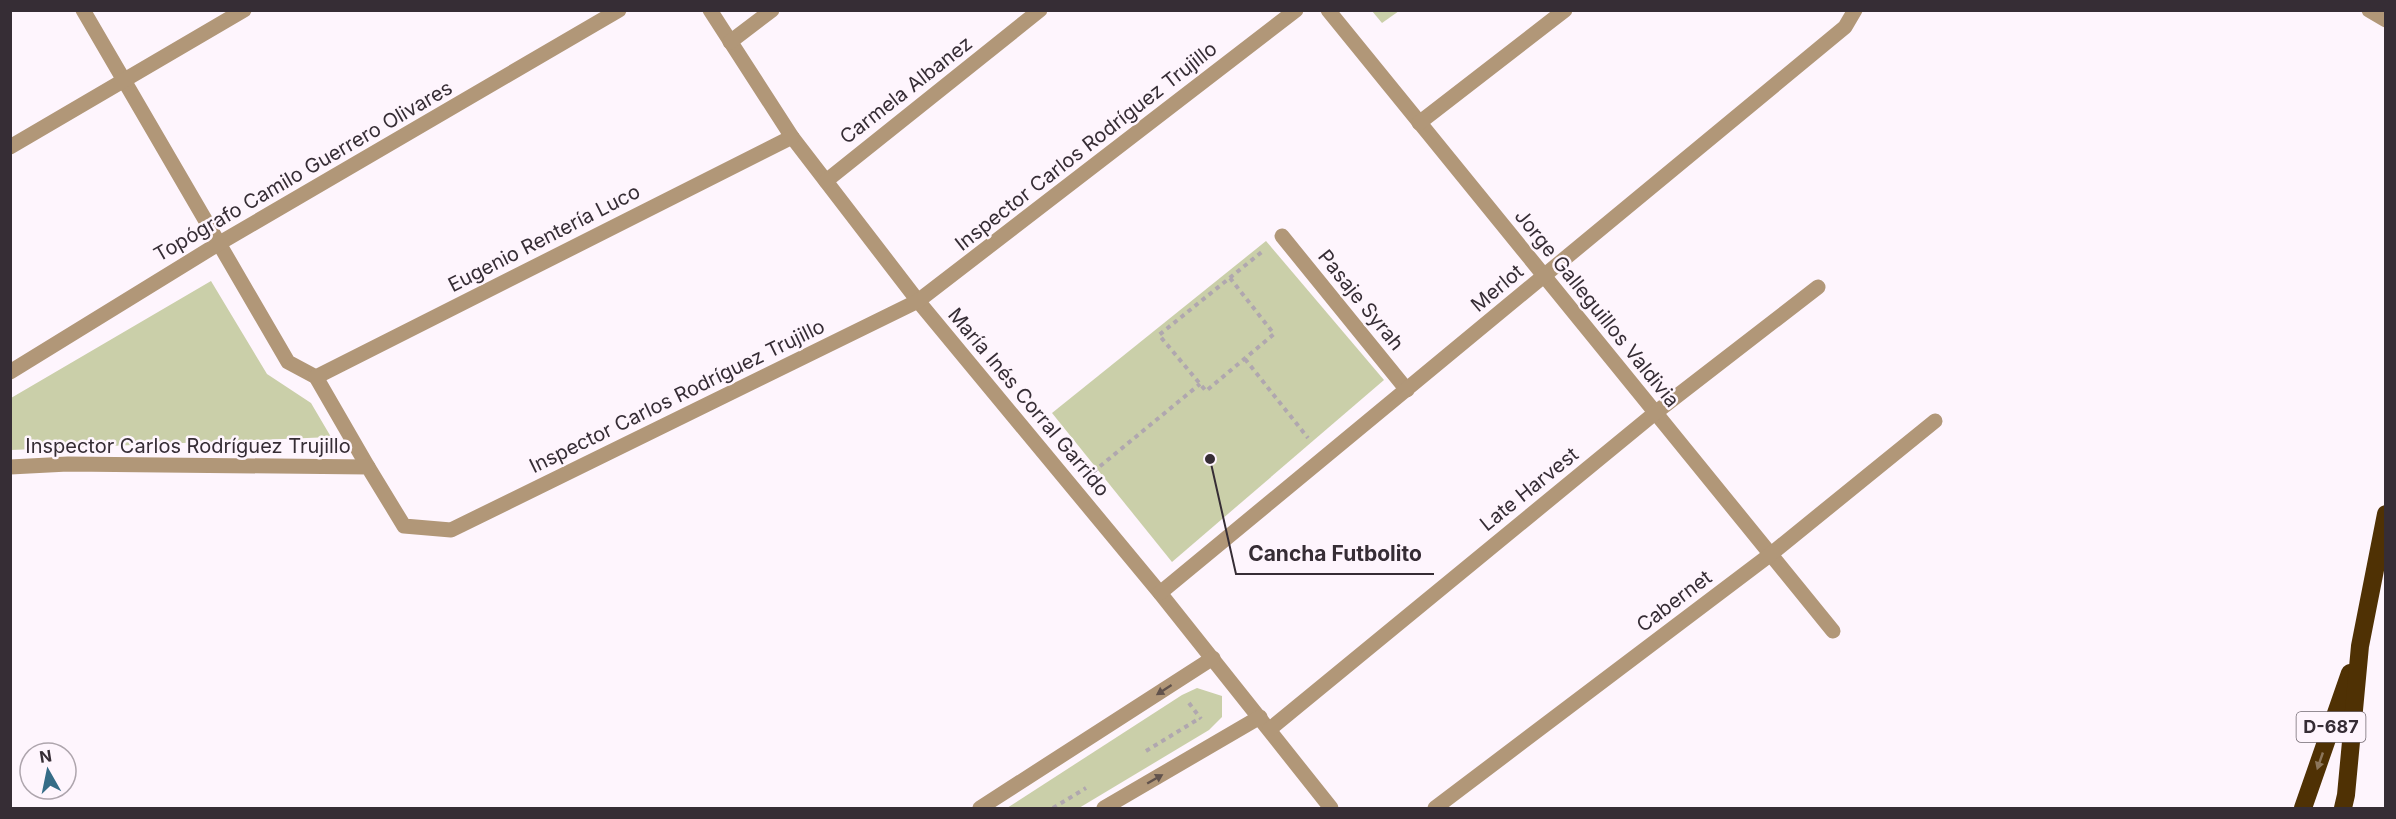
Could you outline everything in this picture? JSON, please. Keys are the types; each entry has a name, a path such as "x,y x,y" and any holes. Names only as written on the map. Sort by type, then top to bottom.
{"highway":[{"name":"D-687","path":"2343,808 2360,646 2385,514"},
{"name":"D-687","path":"2303,808 2360,646"}],"street":[{"path":"82,10 288,362 316,377 368,467"},
{"path":"10,147 125,82 244,10"},
{"name":"Topógrafo Camilo Guerrero Olivares","path":"10,372 218,244 619,10"},
{"name":"María Inés Corral Garrido","path":"710,10 792,137 918,301 1213,658 1331,808"},
{"path":"730,42 772,10"},
{"name":"Carmela Albanez","path":"826,181 1040,10"},
{"name":"Inspector Carlos Rodríguez Trujillo","path":"10,467 68,464 368,467 404,526 451,530 918,301 1296,10"},
{"name":"Jorge Galleguillos Valdivia","path":"1328,10 1833,631"},
{"path":"1419,123 1565,10"},
{"name":"Merlot","path":"1160,593 1845,27 1856,10"},
{"path":"2369,10 2385,20"},
{"name":"Eugenio Rentería Luco","path":"316,377 792,137"},
{"name":"Pasaje Syrah","path":"1282,236 1407,390"},
{"name":"Late Harvest","path":"1104,808 1218,742 1265,723 1818,286"},
{"name":"Cabernet","path":"1435,808 1771,554 1935,421"},
{"path":"980,808 1213,658"}],"path":[{"path":"1230,278 1274,334 1206,391 1159,335 1282,236"},
{"path":"1245,359 1324,459"},
{"path":"1073,488 1200,384"},
{"path":"1174,683 1218,742"}],"green space":[{"path":"1372,11 1399,11 1382,23"},
{"path":"1266,241 1384,380 1172,562 1052,413"},
{"path":"211,281 267,374 311,403 331,437 11,450 11,398"},
{"path":"1197,688 1222,696 1222,717 1209,730 1079,808 1007,808 1182,695"}],"place":[{"name":"Cancha Futbolito","path":"1210,459"}]}
